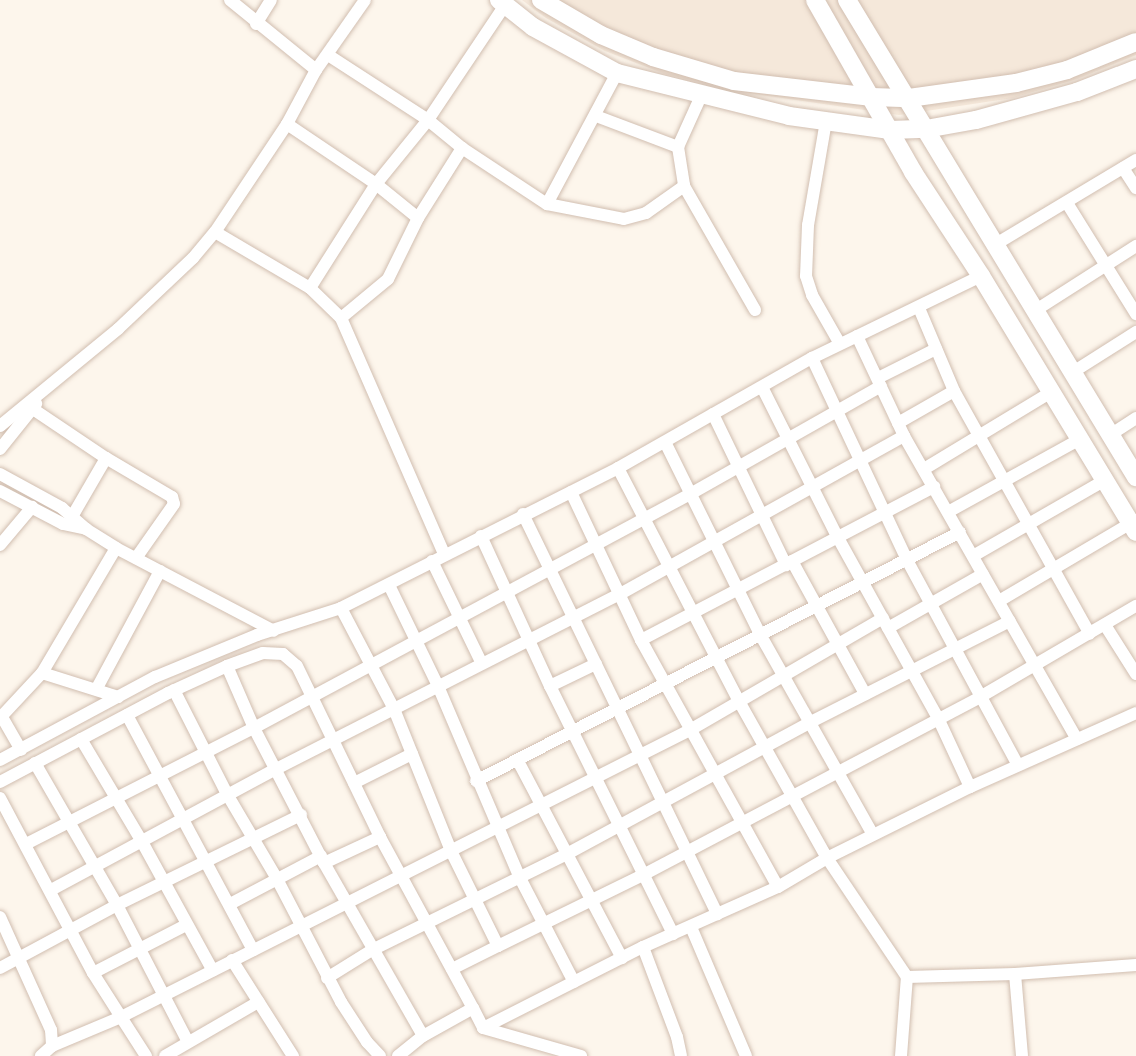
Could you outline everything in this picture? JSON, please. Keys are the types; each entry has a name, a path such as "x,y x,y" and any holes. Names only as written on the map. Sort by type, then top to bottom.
{"main road":[{"path":"541,0 600,35 653,57 734,81 872,97 909,98 1016,83 1067,70 1136,42"},
{"path":"815,0 890,130 1134,525"},
{"path":"847,0 909,98 1136,477"},
{"path":"502,3 534,27 617,73 701,96 826,121 890,130 926,129 976,120 1077,92 1136,69"}],"street":[{"path":"230,0 256,24 316,70"},
{"path":"256,24 271,0"},
{"path":"0,449 30,407 166,286 215,232 287,124 316,70 365,0"},
{"path":"310,288 376,184 428,120 502,3"},
{"path":"328,55 428,120 463,148 547,204 624,219 646,213 684,186"},
{"path":"547,204 617,73"},
{"path":"701,96 678,147 684,186 755,310"},
{"path":"596,116 678,147"},
{"path":"826,121 807,225 806,275 812,295 840,344"},
{"path":"287,124 376,184 418,218"},
{"path":"341,318 388,279 418,218 463,148"},
{"path":"996,244 1136,160"},
{"path":"1124,168 1136,188"},
{"path":"1067,203 1136,314"},
{"path":"215,232 310,288 341,318 444,554"},
{"path":"1036,310 1136,246"},
{"path":"0,760 118,697 211,653 341,608 618,468 812,358 981,276"},
{"path":"919,308 954,391 1090,634"},
{"path":"1073,372 1136,332"},
{"path":"857,337 904,436 1038,666 1077,739"},
{"path":"26,844 254,727 692,493 835,411 936,348"},
{"path":"812,358 858,462 906,560 1018,765"},
{"path":"762,387 837,536 938,718 970,787"},
{"path":"898,423 954,391"},
{"path":"925,469 1051,392"},
{"path":"0,426 30,407"},
{"path":"30,407 106,458 169,493 174,500 136,558"},
{"path":"713,414 762,515 865,694"},
{"path":"1110,435 1136,418"},
{"path":"51,890 227,794 481,662 620,594 904,436"},
{"path":"948,512 1080,439"},
{"path":"665,442 740,588 761,636 873,835"},
{"path":"73,515 106,458"},
{"path":"618,468 740,703 827,858 907,977 901,1056"},
{"path":"0,474 73,515 86,529 116,548 274,631"},
{"path":"973,556 1105,480"},
{"path":"641,640 934,487"},
{"path":"0,491 63,524 86,529"},
{"path":"571,492 641,640 740,823 778,887"},
{"path":"0,545 32,508"},
{"path":"523,514 717,914"},
{"path":"999,601 1134,525"},
{"path":"477,781 960,532"},
{"path":"481,536 618,827 673,934"},
{"path":"21,750 1,718 42,673 116,548"},
{"path":"432,561 481,662"},
{"path":"97,688 160,571"},
{"path":"41,1056 52,1046 121,1017 690,730 838,646 930,606 983,574"},
{"path":"389,584 438,686 520,878 574,982"},
{"path":"452,969 793,797 1038,666 1136,606"},
{"path":"341,608 394,709 451,851 498,946"},
{"path":"327,978 372,950 565,855 713,773 1010,621"},
{"path":"1105,625 1136,674"},
{"path":"0,782 174,690 226,666 263,653 283,654 297,666 380,837 483,1028 581,1056"},
{"path":"550,686 596,664"},
{"path":"226,666 254,727 323,859 372,950 423,1036"},
{"path":"42,673 97,688 118,697"},
{"path":"174,690 227,794 277,878 327,978 355,1026 380,1056"},
{"path":"483,1028 643,947 778,887 827,858 970,787 1136,713"},
{"path":"127,715 253,950"},
{"path":"81,739 141,840 213,971"},
{"path":"354,783 412,754"},
{"path":"518,761 542,803 565,855 622,958"},
{"path":"36,763 117,905 188,1042"},
{"path":"0,798 93,972 146,1056"},
{"path":"0,968 117,905 300,815"},
{"path":"230,904 277,878 380,837"},
{"path":"0,917 51,1030 52,1046"},
{"path":"93,972 186,925"},
{"path":"691,927 746,1056"},
{"path":"643,947 677,1037 681,1056"},
{"path":"232,960 293,1056"},
{"path":"907,977 1014,974 1136,965"},
{"path":"1014,974 1022,1056"},
{"path":"165,1056 258,1002"},
{"path":"398,1056 423,1036 473,1009"}],"shaded area":[{"path":"522,0 1136,0 1136,55 1077,79 1013,98 899,115 748,93 665,74 605,51 546,18"}]}
